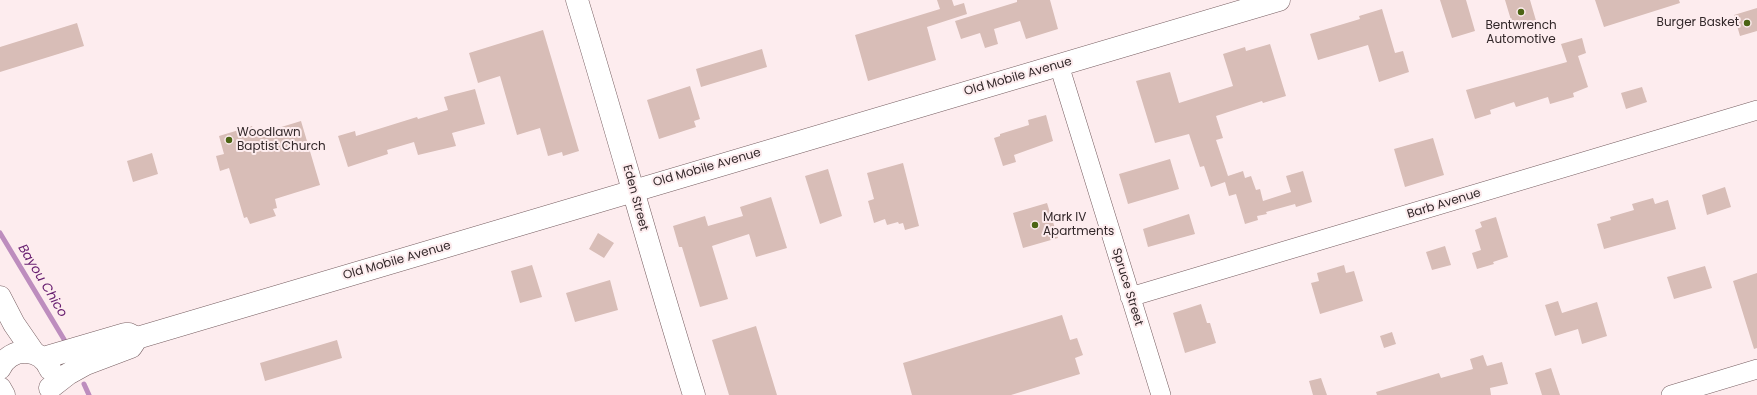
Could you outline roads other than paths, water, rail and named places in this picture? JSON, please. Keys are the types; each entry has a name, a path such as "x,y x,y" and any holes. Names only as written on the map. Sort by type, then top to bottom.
{"main road":[{"name":"Eden Street","path":"577,0 617,131 632,190 694,395"},
{"name":"Old Mobile Avenue","path":"48,391 68,374 86,364 131,347 137,338 632,190 1279,0"},
{"path":"0,297 14,324 38,355"},
{"name":"Old Mobile Avenue","path":"1,363 16,353 25,351 38,355 125,334 129,334 137,338"},
{"name":"Old Mobile Avenue","path":"38,355 51,372 52,380 48,391"},
{"path":"0,388 4,395"}],"street":[{"name":"Spruce Street","path":"1059,65 1161,395"},
{"name":"Barb Avenue","path":"1130,297 1757,110"},
{"path":"1671,395 1757,369"}],"waterway":[{"name":"Bayou Chico","path":"0,233 65,341"},
{"name":"Bayou Chico","path":"84,384 89,395"}],"place":[{"name":"Bentwrench Automotive","path":"1521,12"},
{"name":"Burger Basket","path":"1747,23"},
{"name":"Woodlawn Baptist Church","path":"229,140"},
{"name":"Mark IV Apartments","path":"1035,225"}]}
